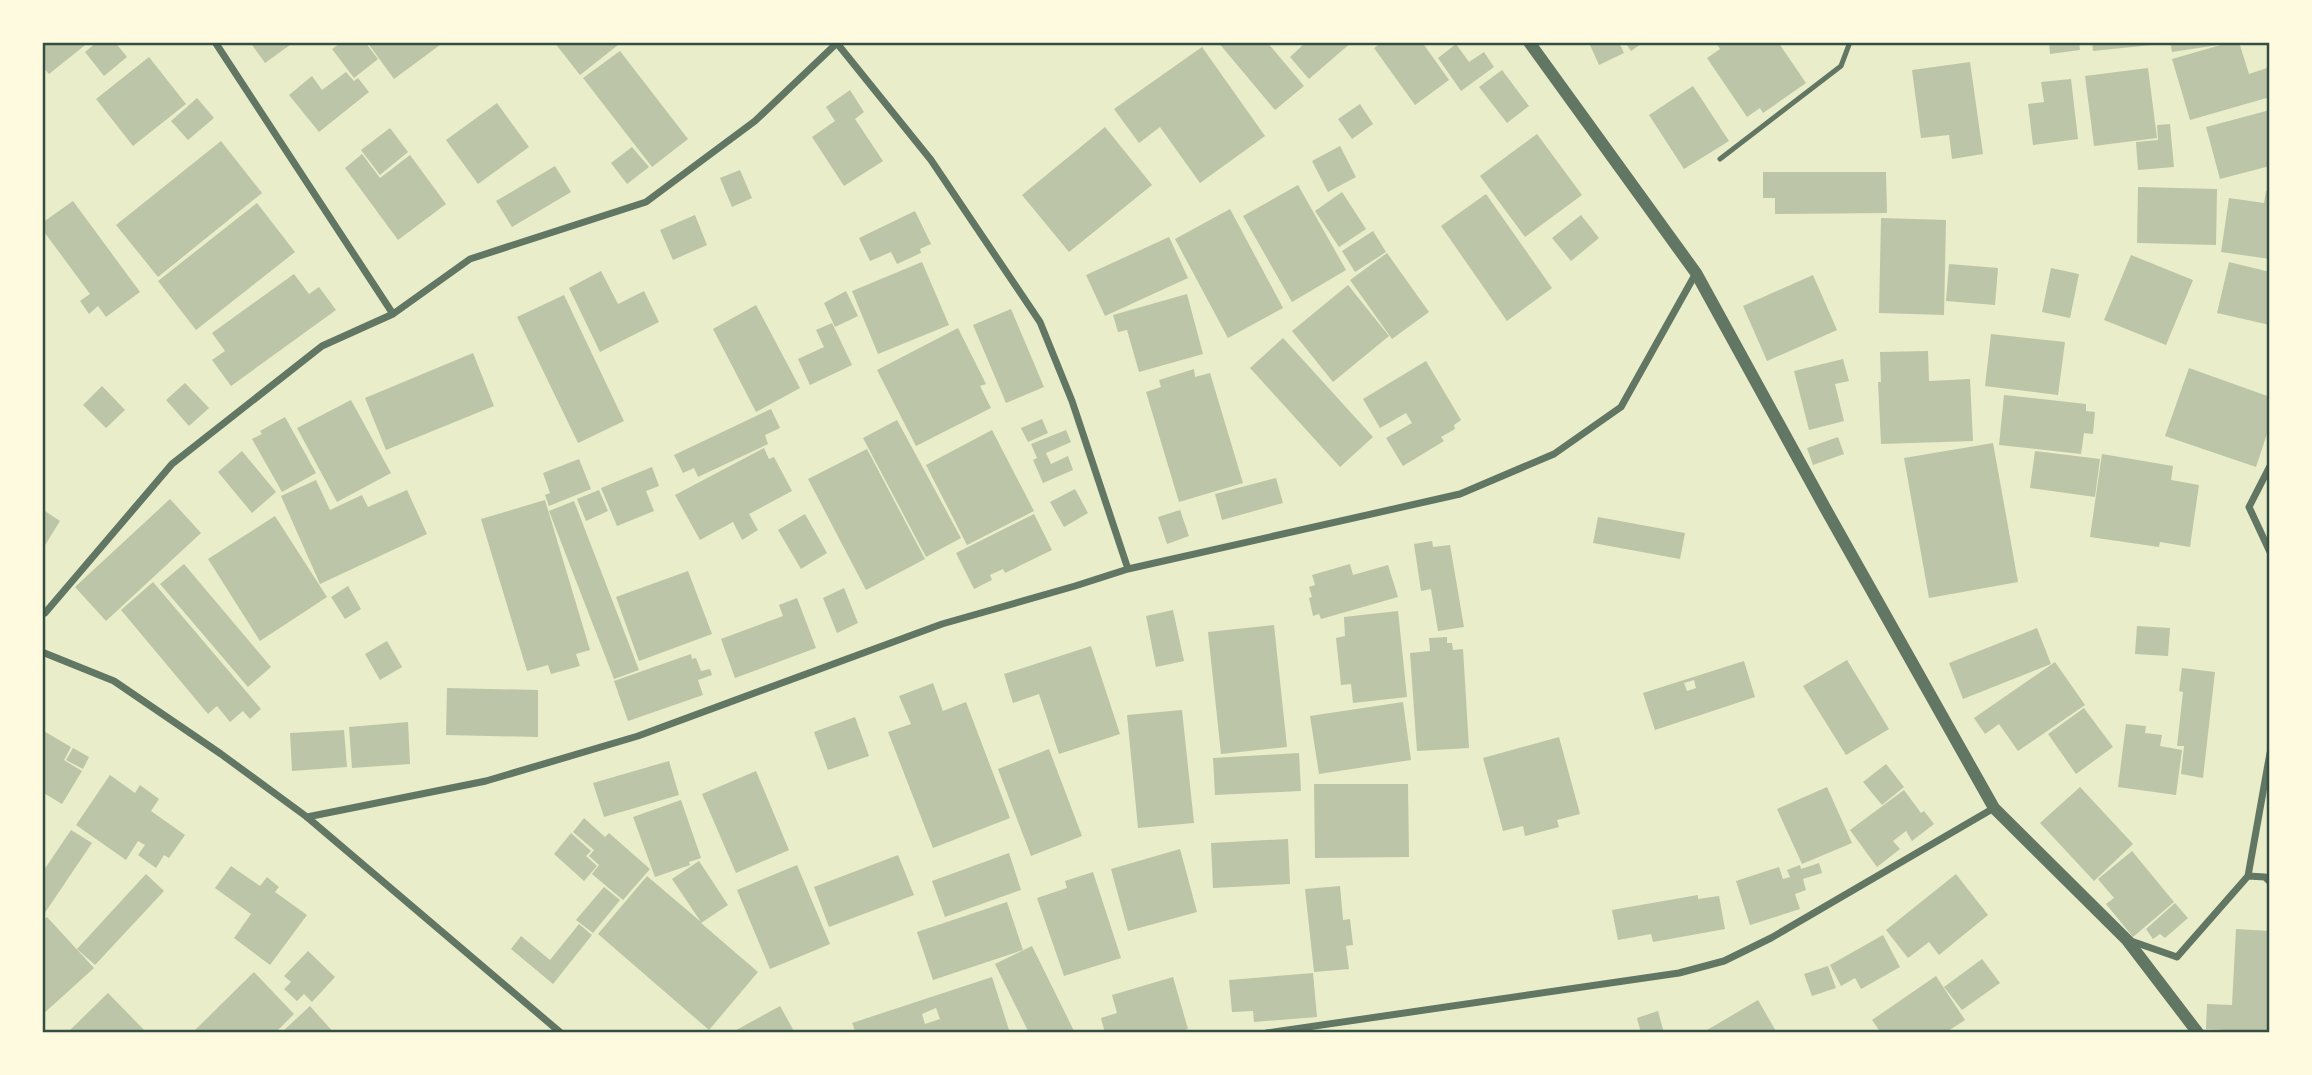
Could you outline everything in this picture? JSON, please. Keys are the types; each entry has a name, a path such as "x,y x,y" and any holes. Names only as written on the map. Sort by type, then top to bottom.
{"street":[{"path":"215,42 393,314"},
{"path":"1529,42 1696,273 1994,808 2127,940 2198,1033"},
{"path":"43,614 172,464 322,346 393,314 470,259 646,202 755,121 837,43 931,160 1040,322 1072,401 1128,569"},
{"path":"307,817 486,780 638,736 942,624 1128,569 1460,494 1554,454 1621,407 1696,273"},
{"path":"2270,466 2249,507 2270,552"},
{"path":"42,652 114,681 307,817 561,1033"},
{"path":"2127,940 2178,957 2248,876 2270,753"},
{"path":"1267,1033 1679,973 1724,961 1770,939 1994,808"},
{"path":"2248,876 2265,877 2270,883"}],"lane":[{"path":"1720,159 1841,66 1850,42"}],"building":[{"path":"42,42 89,42 49,74 42,66"},
{"path":"97,42 115,42 127,57 104,76 85,52"},
{"path":"250,42 294,42 265,63"},
{"path":"342,42 365,42 378,59 354,78 332,49"},
{"path":"367,42 444,42 394,79"},
{"path":"554,42 616,42 618,45 580,75"},
{"path":"1218,42 1267,42 1304,86 1275,110"},
{"path":"1306,42 1352,42 1309,79 1290,57"},
{"path":"1382,42 1422,42 1449,80 1415,105 1374,48"},
{"path":"1595,42 1619,42 1624,53 1599,65 1590,45"},
{"path":"1625,42 1644,42 1631,51"},
{"path":"1715,42 1778,42 1806,83 1763,113 1760,108 1747,117 1707,58 1720,49"},
{"path":"2049,42 2079,42 2080,50 2050,54"},
{"path":"2092,42 2161,42 2161,44 2093,51"},
{"path":"2170,42 2218,42 2218,45 2172,52"},
{"path":"2239,42 2249,74 2270,67 2270,97 2190,120 2172,59"},
{"path":"1456,44 1469,62 1484,52 1494,67 1461,91 1438,58"},
{"path":"1202,47 1265,136 1200,183 1160,127 1139,143 1114,109"},
{"path":"620,51 688,139 652,167 583,78"},
{"path":"149,57 186,104 133,146 96,99"},
{"path":"1970,62 1983,154 1952,159 1949,135 1921,138 1912,70"},
{"path":"2148,68 2157,138 2094,146 2085,76"},
{"path":"1502,70 1529,106 1507,123 1479,87"},
{"path":"346,72 354,81 358,78 369,92 319,132 289,95 312,76 322,90"},
{"path":"2071,79 2078,139 2033,145 2028,104 2044,102 2041,82"},
{"path":"1693,86 1729,141 1684,169 1649,115"},
{"path":"850,90 864,112 855,119 883,161 844,186 812,137 835,121 826,107"},
{"path":"197,98 214,118 188,140 171,121"},
{"path":"497,103 529,147 478,184 446,140"},
{"path":"1360,104 1373,124 1352,139 1338,119"},
{"path":"2270,110 2270,166 2220,179 2206,127"},
{"path":"2170,124 2174,167 2138,170 2136,142 2158,140 2157,125"},
{"path":"1105,127 1152,185 1069,252 1022,195"},
{"path":"390,128 408,152 380,175 361,150"},
{"path":"1537,134 1582,195 1525,237 1480,176"},
{"path":"221,141 262,193 158,277 116,225"},
{"path":"1340,146 1356,177 1328,192 1312,161"},
{"path":"632,147 649,167 627,184 611,163"},
{"path":"362,154 380,178 410,155 446,204 398,240 345,168"},
{"path":"555,166 571,192 512,227 496,201"},
{"path":"740,170 752,198 732,207 720,178"},
{"path":"1763,172 1886,172 1887,213 1775,214 1775,198 1763,198"},
{"path":"1298,185 1346,270 1292,302 1243,216"},
{"path":"2138,187 2217,189 2216,245 2137,243"},
{"path":"2266,191 2270,192 2270,259 2221,252 2229,198 2264,203"},
{"path":"1342,192 1366,229 1339,247 1315,211"},
{"path":"1486,194 1552,288 1507,321 1441,226"},
{"path":"73,201 140,292 106,317 98,306 89,314 80,301 90,294 42,229 42,223"},
{"path":"257,203 295,252 196,330 158,281"},
{"path":"1230,209 1283,308 1228,338 1175,239"},
{"path":"915,211 931,244 920,249 921,253 897,264 891,252 870,261 859,238"},
{"path":"695,215 707,245 673,260 660,230"},
{"path":"1581,215 1599,238 1571,261 1552,238"},
{"path":"1881,218 1946,220 1944,315 1879,313"},
{"path":"1373,231 1386,252 1355,272 1342,251"},
{"path":"1169,237 1188,278 1105,316 1086,275"},
{"path":"1387,253 1429,312 1392,339 1350,280"},
{"path":"2131,255 2193,280 2166,345 2104,320"},
{"path":"922,262 949,325 878,354 852,291"},
{"path":"2229,262 2270,272 2270,325 2217,313"},
{"path":"1949,264 1998,268 1995,305 1946,301"},
{"path":"2051,268 2079,274 2070,318 2042,312"},
{"path":"601,271 618,304 644,291 659,322 600,352 569,288"},
{"path":"294,274 309,294 319,287 336,310 231,386 212,360 225,351 212,333"},
{"path":"1813,275 1837,330 1767,361 1743,306"},
{"path":"1348,285 1389,336 1333,382 1292,331"},
{"path":"846,291 858,316 835,327 824,303"},
{"path":"1187,294 1203,354 1139,372 1127,330 1118,332 1113,315"},
{"path":"564,295 624,421 578,443 517,317"},
{"path":"756,305 800,388 756,412 713,329"},
{"path":"1011,309 1044,387 1006,403 973,325"},
{"path":"832,323 852,365 810,385 798,359 824,347 816,330"},
{"path":"958,328 986,384 980,386 991,408 916,446 877,370"},
{"path":"1991,334 2065,342 2058,395 1985,386"},
{"path":"1283,338 1373,437 1340,467 1250,368"},
{"path":"1928,351 1929,381 1970,379 1973,441 1881,444 1878,382 1881,382 1880,352"},
{"path":"473,353 494,406 386,450 365,398"},
{"path":"1843,359 1849,381 1835,384 1844,421 1809,430 1794,371"},
{"path":"1426,361 1461,420 1454,425 1455,429 1441,437 1444,441 1403,466 1386,438 1412,423 1406,413 1380,428 1363,399"},
{"path":"2189,368 2270,397 2270,425 2256,467 2165,436"},
{"path":"1194,369 1195,377 1210,373 1243,483 1179,502 1146,392 1161,387 1159,380"},
{"path":"185,383 209,408 189,426 166,400"},
{"path":"102,386 125,410 106,428 83,405"},
{"path":"2004,395 2086,404 2086,411 2095,412 2093,434 2084,433 2081,454 1999,445"},
{"path":"351,400 391,473 337,502 297,428"},
{"path":"771,409 780,428 765,435 768,444 698,477 694,468 683,473 674,455"},
{"path":"285,417 316,473 282,492 252,439 262,434 260,431"},
{"path":"1042,419 1048,433 1028,442 1021,428"},
{"path":"897,420 961,538 926,557 863,438"},
{"path":"992,430 1034,511 967,545 926,465"},
{"path":"1066,430 1071,442 1046,453 1051,464 1068,456 1073,470 1043,483 1033,460 1037,458 1031,444"},
{"path":"1838,437 1844,454 1813,465 1807,448"},
{"path":"1993,443 2018,582 1929,598 1904,458"},
{"path":"764,448 769,459 774,457 792,491 749,514 758,530 742,540 733,522 700,540 675,495"},
{"path":"867,449 925,559 866,590 808,479"},
{"path":"242,451 276,492 252,513 218,472"},
{"path":"2035,451 2100,459 2095,497 2030,488"},
{"path":"2102,454 2173,466 2171,480 2199,485 2190,547 2160,542 2159,547 2090,537"},
{"path":"579,459 591,489 549,506 545,495 550,493 543,473"},
{"path":"652,467 659,486 646,491 654,511 617,526 601,488"},
{"path":"1276,478 1283,503 1222,520 1215,494"},
{"path":"316,480 330,510 362,495 368,507 407,490 427,534 320,584 281,496"},
{"path":"1075,489 1088,513 1064,527 1050,502"},
{"path":"599,490 608,511 586,521 577,499"},
{"path":"170,499 201,533 106,621 75,587"},
{"path":"545,500 590,650 576,654 580,666 551,674 548,665 527,671 481,519"},
{"path":"574,501 639,670 614,679 549,511"},
{"path":"42,509 60,521 42,550"},
{"path":"1180,510 1189,536 1167,544 1158,517"},
{"path":"805,514 827,553 801,569 778,530"},
{"path":"1034,514 1052,550 1005,573 1003,569 990,575 992,580 974,589 956,553"},
{"path":"275,516 327,597 260,641 208,559"},
{"path":"1598,517 1685,533 1680,559 1593,543"},
{"path":"1432,541 1433,547 1450,545 1464,627 1438,631 1431,589 1421,591 1414,544"},
{"path":"184,564 271,667 248,687 160,584"},
{"path":"1350,564 1353,575 1388,565 1398,597 1321,619 1319,614 1313,616 1309,598 1312,597 1309,587 1315,585 1312,575"},
{"path":"688,571 712,634 639,661 616,597"},
{"path":"153,582 261,709 250,719 243,711 230,722 217,706 208,714 121,610"},
{"path":"348,586 361,609 345,619 331,597"},
{"path":"844,588 858,623 837,633 823,598"},
{"path":"797,598 816,648 735,678 721,639 783,616 779,605"},
{"path":"1173,610 1184,661 1156,667 1146,616"},
{"path":"1398,611 1407,697 1353,703 1351,684 1341,685 1336,638 1345,636 1344,617"},
{"path":"1274,625 1287,747 1221,754 1208,632"},
{"path":"2137,626 2170,628 2168,656 2135,654"},
{"path":"2037,628 2051,664 1963,699 1949,663"},
{"path":"1447,637 1447,643 1452,643 1453,650 1463,649 1469,748 1417,751 1410,653 1430,651 1429,638"},
{"path":"387,641 402,667 380,680 365,654"},
{"path":"1091,646 1120,734 1059,754 1039,694 1013,703 1004,674"},
{"path":"691,654 692,659 696,658 701,671 710,669 712,675 698,680 703,695 628,721 614,681"},
{"path":"1847,660 1889,729 1846,755 1803,686"},
{"path":"1744,661 1755,697 1655,730 1643,693","holes":["1694,680 1696,688 1687,691 1684,683"]},
{"path":"2055,662 2085,705 2018,751 1999,724 1985,734 1974,718"},
{"path":"2182,668 2215,672 2203,778 2181,774 2184,746 2177,746 2183,692 2179,691"},
{"path":"933,683 943,711 966,702 1010,818 933,848 888,732 911,724 899,696"},
{"path":"447,688 538,690 538,737 446,735"},
{"path":"1403,702 1411,760 1319,774 1310,716"},
{"path":"2084,708 2113,747 2076,774 2048,734"},
{"path":"1182,710 1194,823 1138,828 1127,715"},
{"path":"855,717 869,756 828,770 814,732"},
{"path":"408,722 410,764 352,768 349,727"},
{"path":"2126,724 2146,726 2145,733 2162,735 2160,746 2182,750 2176,795 2118,787"},
{"path":"42,730 71,747 64,760 82,771 62,804 42,792"},
{"path":"344,730 347,767 292,771 290,733"},
{"path":"1559,737 1580,814 1557,820 1559,827 1525,836 1523,826 1503,831 1483,758"},
{"path":"73,748 89,757 83,769 66,760"},
{"path":"1049,749 1082,836 1031,856 998,769"},
{"path":"1299,753 1301,791 1215,795 1213,758"},
{"path":"669,761 679,795 604,817 593,783"},
{"path":"1886,764 1904,787 1882,805 1863,782"},
{"path":"756,771 789,850 736,873 702,794"},
{"path":"110,775 135,793 140,785 159,799 151,811 185,835 169,858 164,855 156,868 138,855 145,845 138,841 126,860 76,825"},
{"path":"1314,784 1408,784 1409,857 1315,858"},
{"path":"1827,787 1852,843 1802,864 1777,809"},
{"path":"2080,787 2133,844 2094,881 2040,823"},
{"path":"1904,790 1921,813 1924,811 1934,824 1912,841 1906,831 1893,841 1900,849 1877,867 1850,830"},
{"path":"681,800 701,858 689,862 690,865 655,877 633,817"},
{"path":"584,818 605,837 609,833 650,869 623,900 592,874 599,865 589,856 594,850 573,832"},
{"path":"71,830 92,843 42,917 42,873"},
{"path":"571,833 591,851 586,856 597,866 584,881 554,854"},
{"path":"1288,839 1290,884 1213,888 1211,843"},
{"path":"1180,849 1197,912 1128,931 1111,869"},
{"path":"2132,851 2174,902 2133,937 2106,904 2114,898 2098,879"},
{"path":"1009,853 1021,890 945,917 932,881"},
{"path":"898,855 914,895 829,927 814,887"},
{"path":"699,861 728,905 701,923 758,972 709,1030 598,934 647,876 701,922 672,879"},
{"path":"1819,863 1822,873 1803,879 1806,890 1795,894 1800,909 1750,925 1736,881 1779,867 1783,879 1790,877 1787,870 1800,865 1801,869"},
{"path":"797,865 830,944 770,969 737,890"},
{"path":"231,866 260,886 267,877 279,887 275,892 307,915 270,965 234,938 251,914 215,888"},
{"path":"1093,872 1121,958 1064,976 1037,898 1067,888 1065,881"},
{"path":"146,874 164,891 95,965 77,949"},
{"path":"1956,874 1988,915 1939,955 1929,942 1908,958 1886,930"},
{"path":"1340,886 1343,920 1350,919 1353,945 1346,946 1349,969 1314,972 1305,889"},
{"path":"604,887 620,900 593,933 576,920"},
{"path":"1698,895 1698,899 1719,896 1725,929 1653,942 1651,934 1618,940 1612,910"},
{"path":"1007,902 1023,950 933,980 917,932"},
{"path":"2175,903 2188,918 2165,938 2160,934 2153,939 2146,929"},
{"path":"47,917 94,968 42,1015 42,922"},
{"path":"579,924 592,935 553,984 511,949 521,936 550,960"},
{"path":"2236,929 2270,931 2270,1032 2206,1029 2207,1004 2232,1005"},
{"path":"1883,935 1900,967 1861,989 1855,978 1841,986 1830,965"},
{"path":"1032,946 1075,1033 1029,1033 995,964"},
{"path":"308,951 335,977 312,1002 304,994 297,1001 284,989 291,982 284,976"},
{"path":"1982,959 2000,983 1962,1010 1944,987"},
{"path":"1828,966 1836,988 1812,996 1804,974"},
{"path":"254,972 294,1014 275,1033 192,1033"},
{"path":"1313,973 1317,1017 1254,1022 1253,1011 1232,1012 1229,980"},
{"path":"1936,976 1965,1020 1945,1033 1881,1033 1872,1020"},
{"path":"992,977 1010,1033 856,1033 852,1023","holes":["936,1008 940,1019 925,1024 922,1014"]},
{"path":"1173,977 1188,1029 1175,1033 1105,1033 1101,1018 1117,1013 1112,995"},
{"path":"108,993 147,1033 67,1033"},
{"path":"1758,1000 1777,1033 1702,1033"},
{"path":"310,1006 334,1033 281,1033"},
{"path":"780,1006 795,1033 731,1033"},
{"path":"1658,1011 1664,1033 1641,1033 1637,1018"}]}
